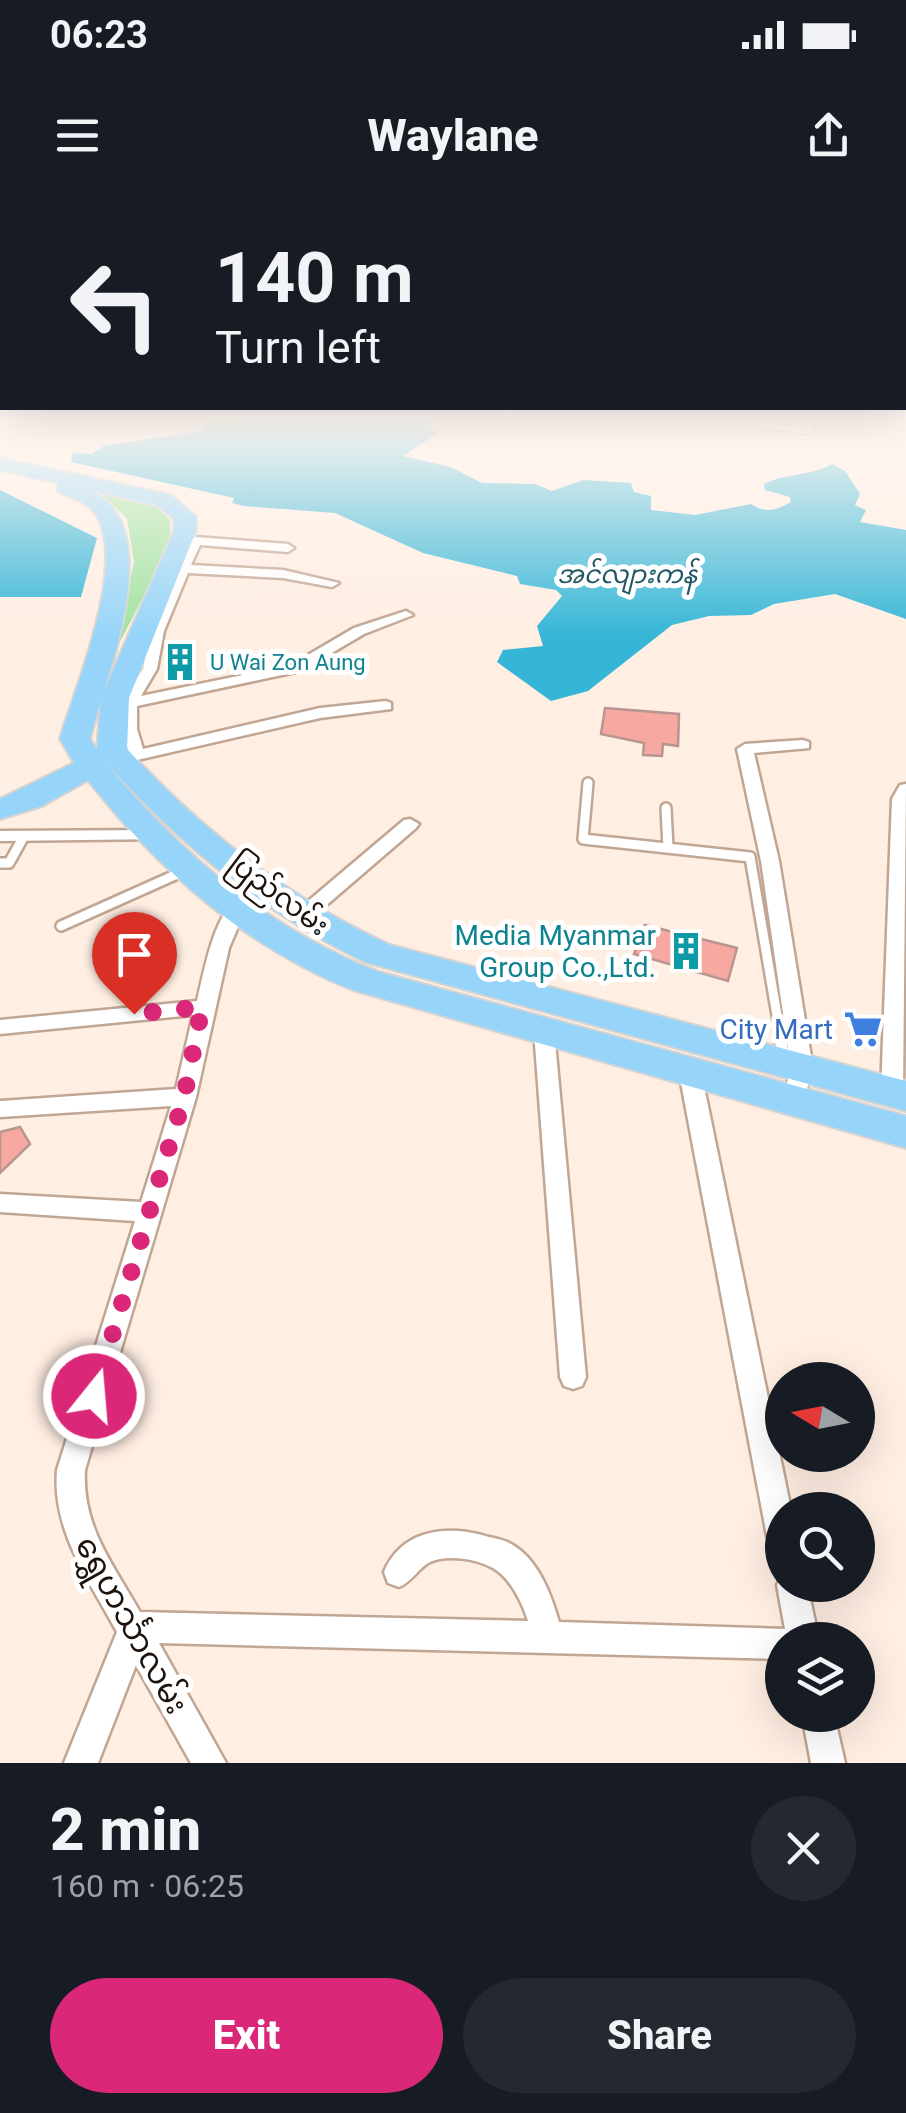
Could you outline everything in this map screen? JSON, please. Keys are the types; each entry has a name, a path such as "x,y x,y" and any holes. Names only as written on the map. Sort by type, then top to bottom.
{"highway":[{"path":"0,809 31,800 89,767 75,739 121,558 115,530 103,505 77,490"},
{"name":"ပြည်လမ်း","path":"118,490 172,506 185,517 185,531 176,568 115,698 112,751 141,786 158,823 193,868 237,908 316,962 366,981 544,1032 690,1072 793,1078 899,1094"},
{"name":"ပြည်လမ်း","path":"89,767 158,823 301,917 378,954 793,1078 906,1132"}],"street":[{"path":"288,548 195,541 176,568 150,669 130,704 129,729 136,755 320,713 386,706"},
{"path":"176,568 332,583"},
{"path":"130,704 296,668 359,631 406,615"},
{"path":"793,1078 770,861 744,749 803,745"},
{"path":"899,1094 900,799 906,789"},
{"path":"0,824 158,823"},
{"path":"0,836 158,823"},
{"path":"301,917 410,824"},
{"name":"ရွှေဟင်္သာလမ်း","path":"209,1763 78,1532 69,1498 72,1470 184,1097 218,948 237,908"},
{"path":"0,1027 202,1007"},
{"path":"544,1032 573,1378"},
{"path":"690,1072 773,1492"},
{"path":"0,1108 184,1097"},
{"path":"0,1203 151,1212"},
{"path":"399,1572 421,1549 455,1544 504,1556 536,1596 548,1637"},
{"path":"80,1763 135,1627 765,1643"},
{"path":"822,1732 828,1763"}],"lane":[{"path":"588,782 583,839 750,856 793,1078"},
{"path":"666,808 668,848"},
{"path":"0,863 9,863 24,836"},
{"path":"62,926 193,868"}],"green space":[{"path":"100,492 151,503 170,520 171,544 114,653 134,562 127,519"}],"water":[{"path":"0,490 97,538 81,597 0,597"},
{"name":"အင်လျားကန်","path":"198,490 633,490 651,496 651,510 695,515 751,504 771,510 791,502 790,497 765,490 857,490 860,494 855,505 866,510 860,522 906,530 906,619 835,594 774,604 751,615 709,616 672,625 588,691 551,701 497,662 503,650 543,646 537,626 562,596 556,590 520,584 517,576 423,553 335,513 244,506 232,503 234,498"}],"building":[{"path":"605,708 679,714 678,746 663,744 662,756 643,755 644,743 601,734"},
{"name":"Media Myanmar Group Co.,Ltd.","path":"645,925 737,948 728,981 634,954"},
{"path":"20,1127 30,1144 0,1173 0,1132"}],"place":[{"name":"U Wai Zon Aung","path":"180,662"},
{"name":"Media Myanmar Group Co.,Ltd.","path":"686,951"},
{"name":"City Mart","path":"863,1029"}],"route":[{"path":"94,1396 184,1097 202,1007 134,1014"}]}
